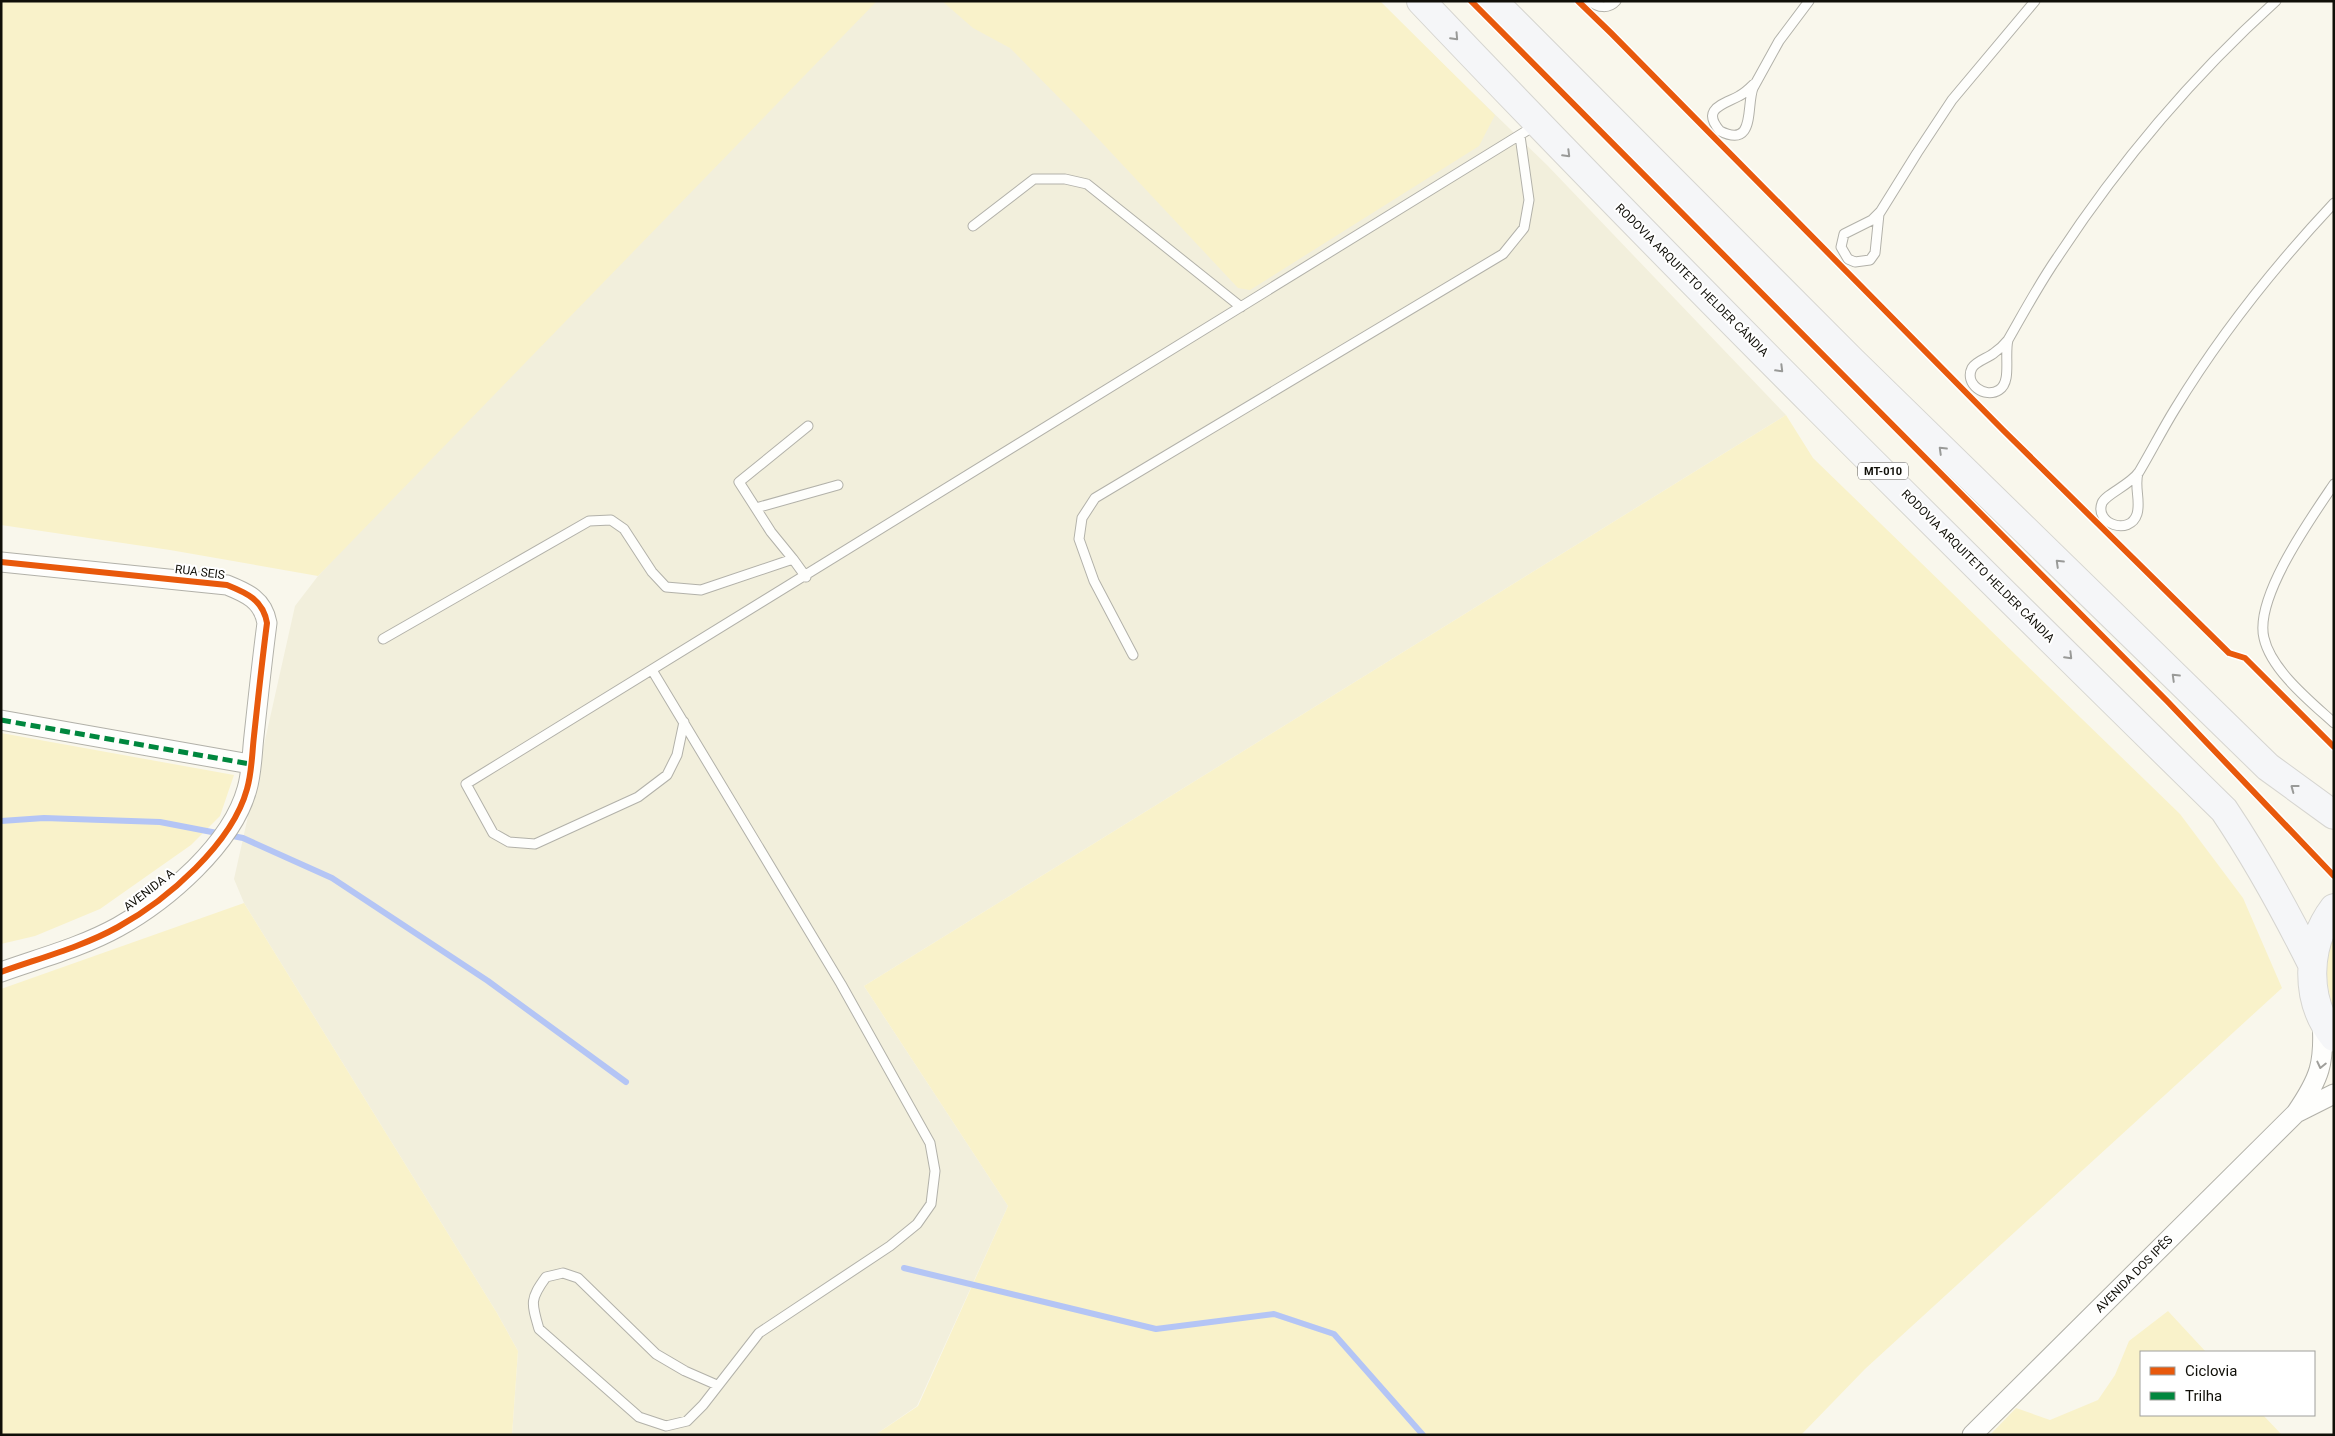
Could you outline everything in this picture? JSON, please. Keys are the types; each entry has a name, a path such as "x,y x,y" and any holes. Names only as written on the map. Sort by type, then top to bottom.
{"main road":[{"name":"RODOVIA ARQUITETO HELDER CÂNDIA","path":"1421,1 1529,130 1810,399 2224,810 2255,856 2312,964"},
{"path":"1493,1 1852,361 2268,768 2334,815"},
{"path":"2312,964 2318,937 2334,908"},
{"name":"MT-010","path":"2312,964 2313,992 2328,1027"}],"street":[{"name":"RUA SEIS","path":"1,562 227,585 247,592 259,603 267,623 250,764"},
{"path":"1,720 250,764"},
{"name":"AVENIDA A","path":"1,972 85,942 117,928 149,907 172,888 204,857 237,815 248,788 250,764"},
{"name":"AVENIDA DOS IPÊS","path":"1972,1435 2296,1113 2313,1088 2321,1067 2328,1027"},
{"name":"AVENIDA DOS IPÊS","path":"2296,1113 2334,1094"}],"lane":[{"path":"1590,1 1599,6 1607,7 1616,1"},
{"path":"1754,84 1745,93 1716,107 1713,112 1713,119 1720,131 1735,135 1741,133 1747,127 1750,119 1750,95 1754,84 1780,42 1809,1"},
{"path":"1881,211 1877,222 1875,253 1870,260 1863,262 1855,262 1848,259 1841,247 1841,240 1844,234 1872,220 1881,211 1952,100 2036,1"},
{"path":"2008,340 2005,351 2008,374 2006,383 1995,392 1987,393 1980,390 1974,386 1971,379 1973,366 2000,349 2008,340 2056,258 2136,151 2211,65 2276,1"},
{"path":"684,722 677,755 667,775 638,798 535,844 509,842 493,833 466,784 806,577 1529,130"},
{"path":"1133,655 1094,580 1078,539 1082,518 1095,498 1503,254 1524,228 1529,200 1529,130"},
{"path":"972,226 1034,179 1065,179 1087,184 1241,307"},
{"path":"2138,473 2135,484 2138,507 2137,516 2126,526 2111,524 2102,513 2101,506 2104,500 2124,488 2138,473 2175,409 2240,314 2275,269 2334,203"},
{"path":"806,577 771,532 739,482 808,426"},
{"path":"2334,484 2295,546 2269,594 2265,606 2263,630 2264,640 2284,674 2312,705 2334,724"},
{"path":"756,508 838,485"},
{"path":"383,639 589,521 611,520 624,529 652,572 666,587 701,590 793,558"},
{"path":"652,670 841,984 930,1143 935,1171 931,1204 917,1224 890,1246 758,1333 703,1405 687,1421 666,1426 639,1417 539,1329 534,1313 533,1294 546,1276 563,1273 578,1278 656,1354 685,1371 717,1386"}],"shaded area":[{"path":"1,1 877,1 318,576 170,550 1,525"},
{"path":"854,1 1378,1 1547,165 1786,415 864,986 1008,1206 917,1406 875,1435 512,1435 518,1351 497,1313 244,903 234,879 295,606 318,576"},
{"path":"942,1 1380,1 1495,115 1479,146 1250,290 1238,288 1075,114 1010,48 973,28"},
{"path":"1786,415 1813,458 2180,814 2243,898 2282,988 1865,1369 1801,1435 875,1435 918,1406 1008,1206 864,986"},
{"path":"1,733 234,775 220,816 191,845 100,909 35,936 1,944"},
{"path":"244,903 497,1313 518,1351 512,1435 1,1435 1,989"},
{"path":"2334,936 2334,1009 2327,982 2327,963"},
{"path":"2168,1311 2205,1351 2140,1351 2140,1416 2264,1416 2282,1435 1990,1435 2016,1408 2050,1420 2098,1400 2115,1375 2129,1341"}],"waterway":[{"path":"1,821 44,818 160,822 243,838 332,878 488,981 626,1082"},
{"path":"904,1268 1156,1329 1274,1314 1334,1334 1423,1435"}],"marked path":[{"path":"1,720 250,764"}],"cycle path":[{"path":"1471,1 2167,701 2334,876"},
{"path":"1578,1 2003,430 2229,653 2245,658 2334,747"},
{"path":"1,562 227,585 253,598 262,608 267,623 249,783 239,810 213,850 195,869 157,902 118,927 75,946 1,972"}]}
